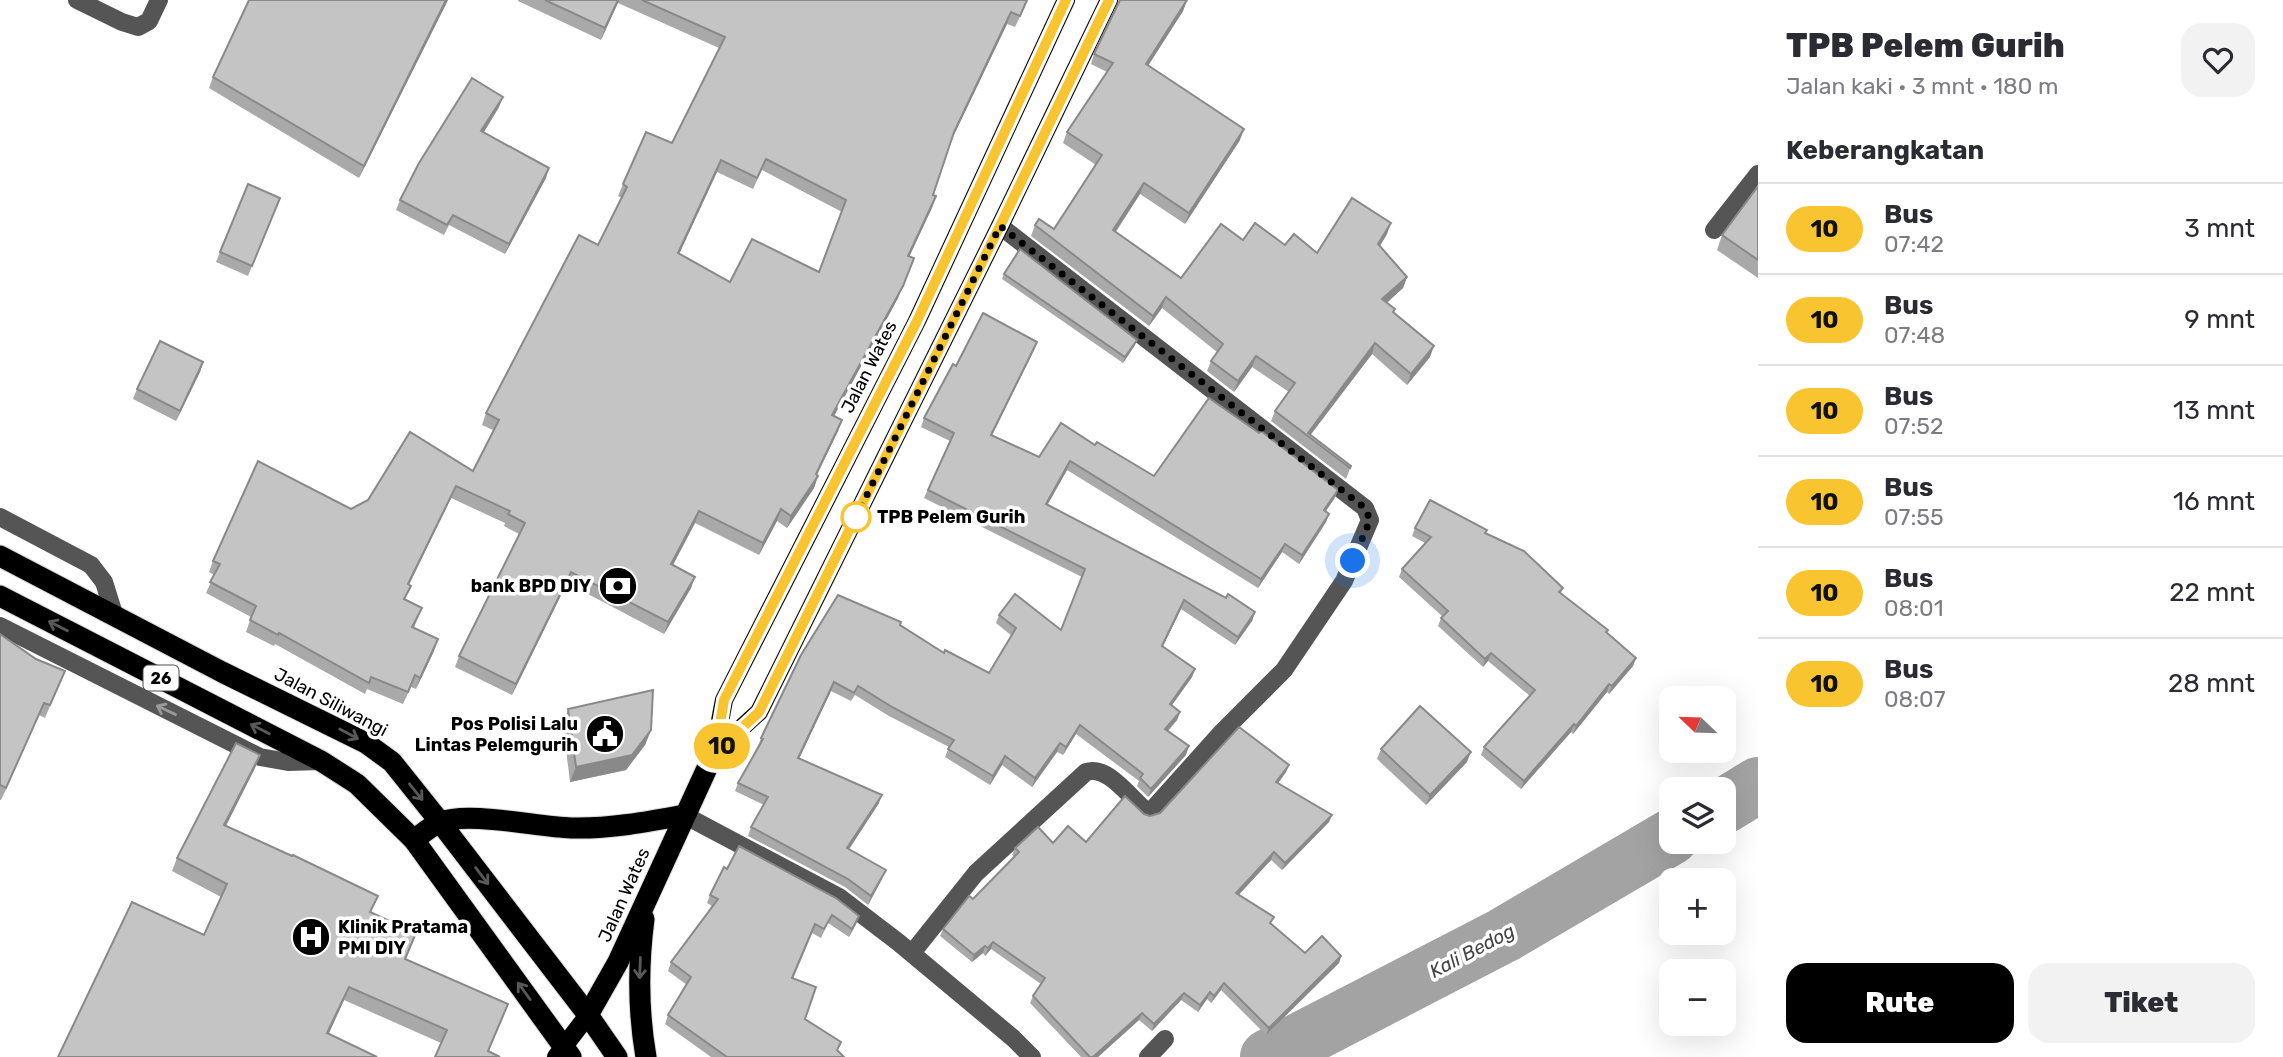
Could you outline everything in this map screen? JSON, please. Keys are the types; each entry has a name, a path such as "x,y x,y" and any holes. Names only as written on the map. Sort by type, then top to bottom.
{"highway":[{"name":"Jalan Siliwangi","path":"0,556 222,672 366,743 393,762 588,1015"},
{"name":"26","path":"0,596 321,761 358,784 414,840 564,1053"},
{"name":"Jalan Wates","path":"588,1015 618,962 715,753"},
{"path":"414,840 440,822 464,818 574,828 635,824 684,815"},
{"path":"646,1057 639,989 647,900"},
{"name":"26","path":"588,1015 617,1057"}],"main road":[{"name":"Jalan Wates","path":"715,753 724,700 917,321 1066,0"},
{"name":"Jalan Wates","path":"715,753 759,712 1109,0"},
{"name":"Jalan Wates","path":"564,1053 588,1015"}],"street":[{"path":"78,0 138,27 149,21 159,0"},
{"path":"1714,230 1758,174"},
{"path":"912,953 976,873 1086,772 1093,770 1102,773 1143,808 1152,810 1222,732 1284,670 1344,581 1370,520 1365,508 1000,226"},
{"path":"0,517 90,565 104,582 114,614"},
{"path":"0,626 260,757 288,762 321,761"},
{"path":"684,815 839,897 912,953 1032,1057"},
{"path":"1148,1057 1165,1039"}],"building":[{"path":"249,0 446,0 364,166 213,77"},
{"path":"545,0 618,0 605,28"},
{"path":"642,0 1027,0 1020,16 1011,12 954,132 933,195 936,196 908,256 914,258 903,286 832,415 842,420 816,474 818,476 791,516 781,509 763,543 699,511 671,564 695,577 668,622 571,572 516,684 459,656 525,523 508,514 510,511 456,486 408,584 411,586 404,599 422,608 412,627 438,639 420,678 415,675 408,692 371,677 369,683 250,620 256,606 210,582 220,564 213,561 258,461 351,509 368,500 410,432 473,471 499,420 486,413 579,235 598,245 627,187 623,184 646,132 672,143 725,37","holes":["766,159 846,200 819,272 752,239 730,282 678,253 721,160 757,178"]},
{"path":"1120,0 1187,0 1146,64 1244,129 1189,213 1144,183 1113,230 1181,278 1221,224 1243,240 1255,223 1285,245 1294,234 1317,253 1352,198 1391,223 1378,244 1407,277 1382,299 1395,309 1393,312 1434,346 1411,374 1375,343 1308,433 1351,466 1350,468 1275,411 1295,383 1256,356 1238,381 1211,361 1223,344 1166,297 1153,316 1035,225 1039,219 1054,229 1102,155 1067,132 1113,63 1094,54"},
{"path":"472,78 503,97 481,131 549,168 509,244 453,215 447,225 400,200 419,163"},
{"path":"248,184 280,198 252,266 220,252"},
{"path":"1758,186 1758,260 1722,235"},
{"path":"1020,249 1137,340 1125,357 1004,274"},
{"path":"983,313 1037,342 991,435 1039,457 1061,423 1095,445 1097,442 1154,476 1209,398 1259,433 1261,431 1338,490 1324,510 1329,514 1302,555 1285,544 1261,579 1070,461 1046,504 1226,598 1228,594 1255,612 1238,637 1184,600 1162,646 1195,669 1170,704 1180,712 1165,729 1189,746 1151,789 1140,778 1143,774 1080,725 1066,747 1060,743 1035,778 1005,756 993,776 948,749 954,740 858,686 854,693 834,682 798,758 882,795 847,848 886,870 871,896 848,879 751,827 768,797 738,783 763,739 761,738 801,655 838,595 901,622 900,625 944,653 945,650 989,673 1016,628 999,615 1015,594 1061,630 1085,569 928,490 954,433 924,418 953,364 956,366"},
{"path":"160,341 203,362 180,411 137,389"},
{"path":"1430,500 1487,530 1485,533 1524,551 1563,588 1559,592 1608,630 1606,632 1636,658 1612,686 1609,684 1576,726 1574,724 1524,781 1484,747 1535,690 1491,653 1485,659 1441,618 1448,611 1402,569 1431,537 1415,528"},
{"path":"0,634 36,659 65,671 50,705 44,703 6,788 0,785"},
{"name":"Pos Polisi Lalu Lintas Pelemgurih","path":"653,690 651,730 632,755 576,767 568,709"},
{"path":"1420,706 1471,752 1430,795 1381,749"},
{"path":"1239,727 1289,765 1276,782 1332,815 1285,863 1274,852 1236,893 1274,917 1270,923 1305,953 1322,936 1341,956 1269,1028 1224,983 1214,996 1210,992 1200,1005 1184,993 1154,1024 1142,1013 1090,1057 1033,996 1045,978 993,942 988,948 985,946 974,955 943,929 969,896 973,899 1019,852 1015,848 1038,827 1053,843 1068,826 1086,842 1125,796 1144,814 1150,816 1160,813"},
{"path":"236,743 260,755 224,825 378,896 370,912 416,933 405,959 508,1004 488,1051 500,1057 435,1057 447,1030 349,987 327,1033 377,1057 58,1057 132,902 204,935 227,884 177,858"},
{"path":"739,846 836,898 859,916 852,929 832,915 824,929 815,924 792,978 816,987 805,1019 841,1042 837,1050 844,1057 727,1057 668,1015 691,977 671,962 718,899 710,895 724,867 727,869"}],"waterway":[{"name":"Kali Bedog","path":"1736,799 1758,785"},
{"name":"Kali Bedog","path":"1268,1057 1504,935 1659,844"}],"bus line":[{"name":"10","path":"1066,0 917,321 724,700 715,753 759,712 1109,0"}],"place":[{"name":"TPB Pelem Gurih","path":"856,517"},
{"name":"bank BPD DIY","path":"618,586"},
{"name":"Pos Polisi Lalu Lintas Pelemgurih","path":"605,734"},
{"name":"Klinik Pratama PMI DIY","path":"311,937"}],"route":[{"path":"856,517 1000,226 1365,508 1370,520 1353,561"}]}
